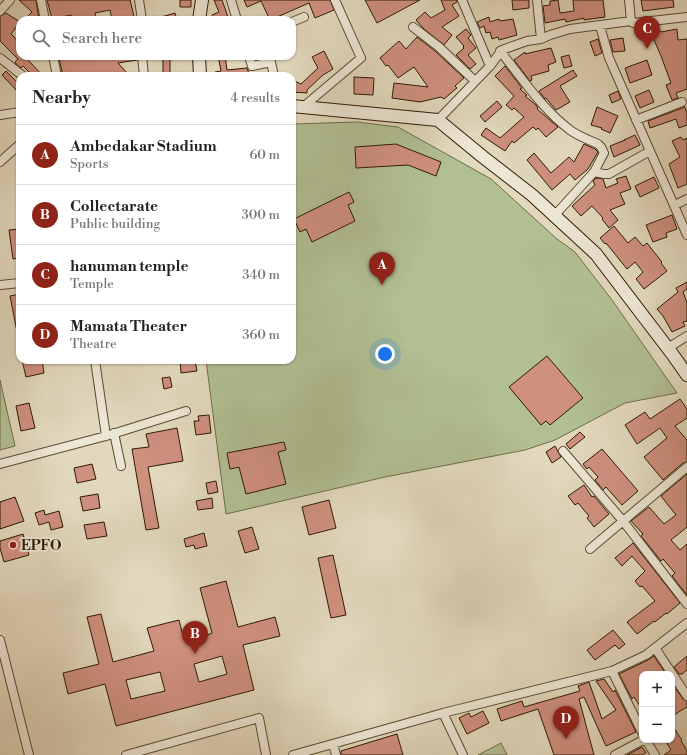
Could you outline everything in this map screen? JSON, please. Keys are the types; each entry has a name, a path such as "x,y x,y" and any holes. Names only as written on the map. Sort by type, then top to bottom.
{"street":[{"path":"0,11 10,0"},
{"path":"40,0 44,16"},
{"path":"139,0 141,16"},
{"path":"200,16 202,0"},
{"path":"231,0 237,16"},
{"path":"298,106 361,58 335,0"},
{"path":"462,0 490,66"},
{"path":"537,0 541,39"},
{"path":"629,0 631,21"},
{"path":"296,20 304,17"},
{"path":"438,120 490,66 500,51 570,29 631,21 633,23 686,18"},
{"path":"600,26 609,58 687,235"},
{"path":"414,28 439,47 475,81"},
{"path":"500,51 540,102 559,121 572,132 601,147 604,153 594,172 555,215"},
{"path":"0,58 18,72"},
{"path":"54,60 56,72"},
{"path":"142,60 144,72"},
{"path":"199,60 200,72"},
{"path":"250,60 252,66 271,62 273,72"},
{"path":"636,120 682,102"},
{"path":"298,106 438,120 483,158 532,194 596,254 687,375"},
{"path":"0,115 16,113"},
{"path":"0,162 16,148"},
{"path":"594,172 609,174 650,151"},
{"path":"675,206 687,199"},
{"path":"0,285 16,283"},
{"path":"668,348 687,336"},
{"path":"96,364 106,436"},
{"path":"0,464 106,436 186,412"},
{"path":"114,433 122,466"},
{"path":"562,451 623,521 687,604"},
{"path":"590,549 687,467"},
{"path":"293,755 443,713 612,671 646,655 687,623"},
{"path":"0,640 29,755"},
{"path":"655,648 687,696"},
{"path":"612,671 639,726"},
{"path":"443,713 463,755"},
{"path":"126,755 259,718 266,755"},
{"path":"615,755 639,742"},
{"path":"648,743 655,755"},
{"path":"333,744 336,755"}],"green space":[{"path":"357,122 398,127 491,179 557,239 575,252 612,300 677,393 625,403 555,440 525,450 385,477 226,514 207,364 296,364 296,124"},
{"path":"0,380 15,446 0,450"},
{"path":"501,743 507,755 478,755"}],"building":[{"path":"19,0 36,0 38,16 28,16 32,12"},
{"path":"47,0 130,0 134,16 111,16 110,10 95,13 95,16 51,16"},
{"path":"180,0 191,0 191,7 180,7"},
{"path":"214,0 222,0 228,16 212,16 219,12"},
{"path":"244,0 330,0 334,10 315,18 309,3 279,16 268,16 261,1 247,7"},
{"path":"365,0 420,0 377,23"},
{"path":"441,0 457,0 457,2 452,5 459,16 442,27 452,35 444,45 424,29 416,20 425,12 431,18 445,10"},
{"path":"512,0 529,0 529,8 513,10"},
{"path":"558,0 560,13 574,11 573,0 603,0 605,17 584,20 584,18 566,22 565,19 545,23 543,6 550,5 550,1"},
{"path":"641,0 673,0 674,7 643,11"},
{"path":"6,13 16,19 16,27 11,34 16,39 16,57 0,41 0,16"},
{"path":"175,13 176,16 165,16"},
{"path":"489,17 490,22 499,19 500,21 513,19 517,35 499,40 498,37 492,39 490,32 486,33 484,26 480,28 477,22"},
{"path":"466,29 471,35 468,38 476,48 468,55 476,64 470,69 456,55 464,48 464,46 456,37"},
{"path":"659,29 661,32 677,29 678,40 687,39 687,89 676,93 678,98 672,100 666,85 671,83 651,33"},
{"path":"417,37 435,51 464,78 455,86 457,88 444,99 441,97 420,102 392,98 394,83 428,87 414,67 398,78 388,65 386,66 380,58 399,41 406,49"},
{"path":"623,38 625,51 613,52 610,40"},
{"path":"598,39 602,53 595,56 590,42"},
{"path":"551,48 556,62 548,65 549,71 531,76 532,80 530,81 514,60 525,52 525,54"},
{"path":"324,51 333,69 323,75 307,90 307,93 296,92 296,82 301,84 318,68 312,57"},
{"path":"569,55 572,66 564,68 561,57"},
{"path":"17,60 28,60 39,72 29,72 23,66 21,68 15,62"},
{"path":"59,60 137,60 118,63 126,72 62,72"},
{"path":"163,60 170,60 170,72 163,72"},
{"path":"219,60 226,60 227,70 247,68 248,72 215,72 221,71"},
{"path":"647,60 652,75 630,83 625,68"},
{"path":"505,66 522,88 520,89 527,95 525,96 536,105 538,108 537,109 558,127 546,137 538,128 536,130 533,127 514,143 512,141 505,151 481,135 486,128 500,138 524,117 514,108 512,110 506,105 514,96 495,76"},
{"path":"573,70 577,76 560,86 570,102 556,110 539,91"},
{"path":"6,71 16,81 16,90 2,75"},
{"path":"354,77 374,78 373,95 354,94"},
{"path":"649,90 654,102 640,108 635,96"},
{"path":"618,91 621,99 612,103 609,95"},
{"path":"497,101 502,107 485,122 480,116"},
{"path":"597,107 618,116 610,133 601,129 602,128 591,125"},
{"path":"685,107 687,113 687,125 679,128 676,119 650,128 648,121"},
{"path":"635,135 640,145 614,157 610,146"},
{"path":"681,137 683,140 687,138 687,184 678,188 669,164 680,157 672,141"},
{"path":"396,144 441,162 436,176 408,165 356,168 355,147"},
{"path":"584,144 598,152 588,169 575,180 570,174 552,190 527,160 534,153 551,173 569,157 574,162"},
{"path":"626,176 631,189 620,193 625,204 610,210 618,220 609,228 602,219 603,218 592,206 581,216 572,206 595,185 593,181 595,179 603,179 606,188 618,183 616,179"},
{"path":"654,177 659,188 640,197 635,186"},
{"path":"349,192 354,202 348,205 355,221 312,242 306,229 300,232 296,223 296,218"},
{"path":"672,215 677,229 666,233 667,237 653,242 646,225"},
{"path":"614,226 628,243 635,237 643,246 647,243 667,271 644,289 636,279 643,272 635,262 627,269 606,243 605,244 600,238"},
{"path":"16,229 16,259 13,259 9,230"},
{"path":"687,282 687,289 683,292 687,303 687,321 683,322 685,326 672,332 663,316 657,309 678,292 676,288"},
{"path":"16,295 16,327 10,296"},
{"path":"547,356 583,398 550,425 546,421 541,425 509,387"},
{"path":"23,364 43,364 44,373 26,377"},
{"path":"180,364 196,364 197,371 181,373"},
{"path":"170,377 172,387 164,389 162,378"},
{"path":"680,399 687,409 687,418 675,426 687,440 687,462 683,463 663,480 644,457 667,438 660,428 637,444 625,425 645,412 650,419"},
{"path":"29,403 35,428 21,431 16,406"},
{"path":"209,415 211,433 196,435 194,421 199,421 198,416"},
{"path":"177,428 183,461 148,467 159,528 146,530 132,449 149,447 146,434"},
{"path":"580,432 585,437 570,449 566,444"},
{"path":"284,442 286,450 278,452 286,484 246,494 239,467 230,469 227,453"},
{"path":"555,446 561,457 552,463 546,452"},
{"path":"602,449 638,491 622,505 606,487 603,490 595,480 598,477 589,467 587,469 583,464"},
{"path":"92,464 96,479 77,483 74,468"},
{"path":"687,474 687,527 671,540 680,550 687,544 687,595 672,576 675,573 663,559 661,561 641,536 643,534 631,521 649,507 664,524 676,515 661,496"},
{"path":"216,481 218,492 208,494 206,483"},
{"path":"584,485 592,497 594,496 609,514 594,527 587,518 589,516 578,503 575,505 568,496"},
{"path":"98,494 100,508 83,511 80,497"},
{"path":"15,497 24,521 0,529 0,502"},
{"path":"212,498 213,508 198,510 196,501"},
{"path":"329,500 336,528 309,535 302,507"},
{"path":"44,510 45,515 59,511 63,527 51,530 49,522 39,525 35,513"},
{"path":"104,522 107,536 87,539 84,525"},
{"path":"252,527 259,549 245,553 238,531"},
{"path":"204,533 207,546 195,549 194,545 186,547 184,539"},
{"name":"EPFO","path":"23,534 29,555 4,562 0,548 0,541"},
{"path":"633,543 680,603 667,614 666,613 655,622 654,621 637,634 627,622 655,601 642,586 640,587 635,581 645,571 632,556 622,566 615,558"},
{"path":"333,555 346,615 331,618 318,558"},
{"path":"226,581 238,627 275,617 280,636 243,645 254,690 116,726 105,684 68,694 63,673 99,664 87,617 101,614 113,662 154,651 147,628 179,620 184,640 203,637 212,633 200,588","holes":["222,656 227,674 199,682 194,664","160,672 165,691 131,699 126,680"]},
{"path":"613,630 625,644 619,649 615,645 595,660 587,650"},
{"path":"654,656 664,671 639,671 639,704 634,697 632,699 619,674"},
{"path":"687,656 687,670 682,674 679,674 674,667"},
{"path":"604,679 613,692 615,690 636,732 606,746 584,697 579,699 594,755 554,755 538,709 501,721 497,709 522,701 524,707 580,691 578,686 589,682 602,719 616,710 596,681"},
{"path":"675,690 683,699 687,701 687,707 675,714 675,707"},
{"path":"483,711 489,723 467,734 459,718 469,713 471,717"},
{"path":"675,730 687,750 687,755 664,755 671,750 667,743 675,743"},
{"path":"397,734 403,755 341,755 341,751"},
{"path":"642,747 646,753 642,755 627,755"}],"place":[{"name":"hanuman temple","path":"647,49"},
{"name":"Ambedakar Stadium","path":"382,285"},
{"name":"EPFO","path":"13,545"},
{"name":"Collectarate","path":"195,654"},
{"name":"Mamata Theater","path":"566,739"}]}
